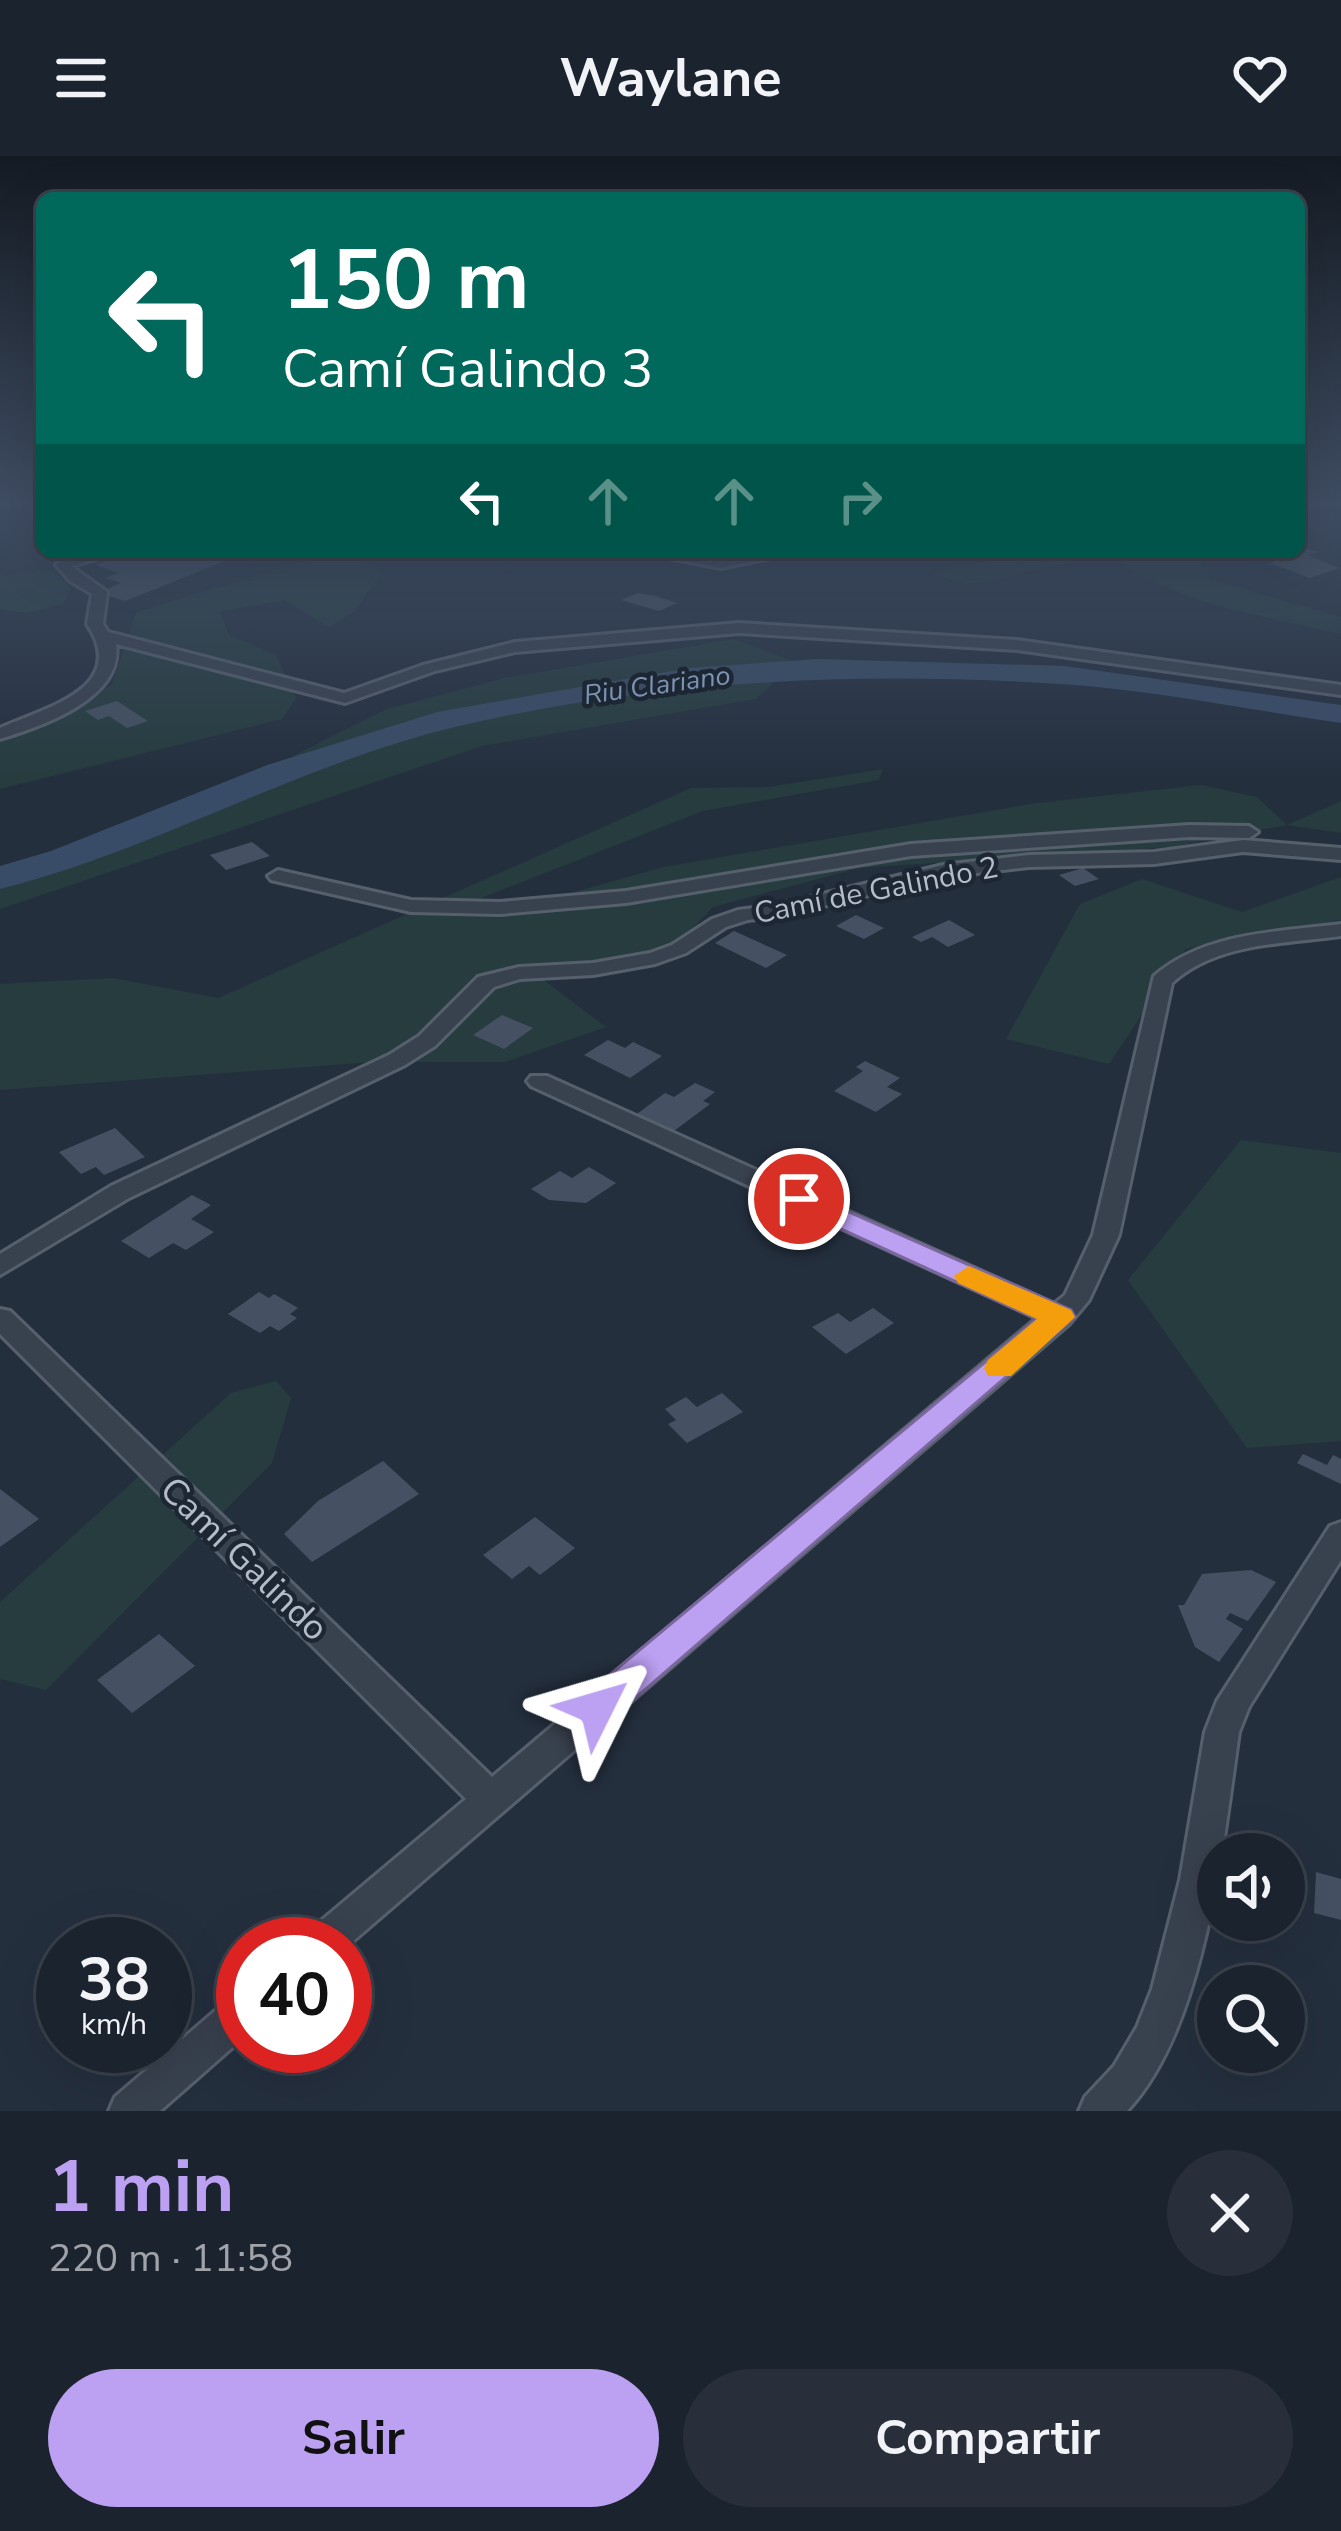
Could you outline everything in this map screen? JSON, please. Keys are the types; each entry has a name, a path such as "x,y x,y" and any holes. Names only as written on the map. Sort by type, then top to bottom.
{"street":[{"path":"0,734 102,682 113,655 108,637 95,624 99,595"},
{"path":"108,637 345,698 429,668 515,647 740,628 1017,645 1341,690"},
{"path":"278,877 411,906 500,908 626,897 910,850 1190,831 1341,842"},
{"name":"Camí de Galindo 2","path":"0,1267 120,1192 398,1060 428,1041 472,991 504,976 655,958 679,950 719,922 745,914 777,911 943,872 1243,846 1341,854"},
{"path":"353,1917 1060,1317 1088,1282 1106,1235 1162,981 1189,957 1341,930"},
{"path":"539,1081 1060,1317"},
{"name":"Camí Galindo","path":"0,1318 490,1799"},
{"path":"1099,2111 1130,2080 1168,1997 1184,1941 1222,1732 1234,1701 1341,1534"},
{"path":"129,2111 216,2035"}],"green space":[{"path":"0,595 67,595 63,604 26,613 0,610"},
{"path":"192,595 366,595 355,611 329,627 284,600 220,612 229,635 276,655 296,698 282,719 0,789 0,740 112,685 136,612"},
{"path":"1266,595 1341,617 1341,634 1250,614 1189,596"},
{"path":"734,639 796,662 756,699 482,746 0,909 0,868 111,833 289,758 387,709 505,678"},
{"path":"883,769 879,780 703,811 481,898 493,915 663,867 1037,803 1201,785 1257,797 1287,825 1170,847 859,868 713,907 673,949 532,971 606,1027 505,1062 372,1062 0,1090 0,984 113,978 218,998 691,788 768,787"},
{"path":"1341,801 1341,833 1287,825"},
{"path":"1341,877 1341,920 1186,949 1109,1064 1006,1039 1080,904 1142,879 1242,912"},
{"path":"1241,1140 1341,1153 1341,1441 1247,1448 1128,1280"},
{"path":"276,1381 291,1398 272,1463 46,1690 0,1679 0,1602 231,1393"}],"building":[{"path":"109,595 139,595 125,601"},
{"path":"651,595 677,603 659,611 621,600"},
{"path":"117,701 148,721 127,728 109,716 98,720 85,711"},
{"path":"252,842 270,856 226,870 210,855"},
{"path":"1083,868 1099,879 1075,886 1059,875"},
{"path":"856,915 884,928 864,939 836,926"},
{"path":"949,920 975,935 948,947 932,937 921,942 912,937"},
{"path":"734,931 787,955 766,968 715,943"},
{"path":"502,1015 533,1028 504,1049 473,1035"},
{"path":"608,1040 625,1048 633,1042 662,1056 630,1078 584,1055"},
{"path":"865,1061 900,1078 887,1087 902,1094 876,1112 834,1091 863,1071 856,1067"},
{"path":"695,1083 715,1092 703,1101 710,1104 674,1131 637,1114 665,1093 674,1097"},
{"path":"115,1128 145,1157 104,1175 96,1167 81,1174 59,1152"},
{"path":"589,1167 616,1183 586,1203 549,1200 531,1189 560,1171 572,1178"},
{"path":"192,1195 211,1205 191,1219 214,1232 186,1250 173,1243 149,1258 121,1241"},
{"path":"259,1292 269,1298 274,1294 298,1308 290,1314 297,1318 279,1331 270,1326 260,1333 228,1314"},
{"path":"873,1308 894,1323 846,1354 812,1327 838,1313 850,1322"},
{"path":"722,1393 743,1412 687,1443 668,1424 676,1420 665,1409 686,1397 697,1407"},
{"path":"1303,1454 1327,1465 1333,1455 1341,1459 1341,1484 1297,1463"},
{"path":"383,1461 419,1494 312,1562 284,1534 318,1501"},
{"path":"0,1489 39,1519 0,1547"},
{"path":"535,1517 575,1548 540,1575 529,1566 512,1579 483,1555"},
{"path":"1251,1570 1276,1582 1248,1621 1230,1613 1226,1619 1243,1629 1219,1662 1195,1647 1178,1605 1184,1605 1202,1574"},
{"path":"159,1634 195,1666 132,1713 97,1680"},
{"path":"1316,1872 1341,1879 1341,1920 1314,1913"}],"waterway":[{"name":"Riu Clariano","path":"0,878 64,859 279,772 448,719 689,677 817,668 1065,675 1341,714"}],"slow traffic":[{"path":"969,1276 1060,1317 1000,1368"}],"route":[{"path":"597,1708 1060,1317 799,1199"}]}
